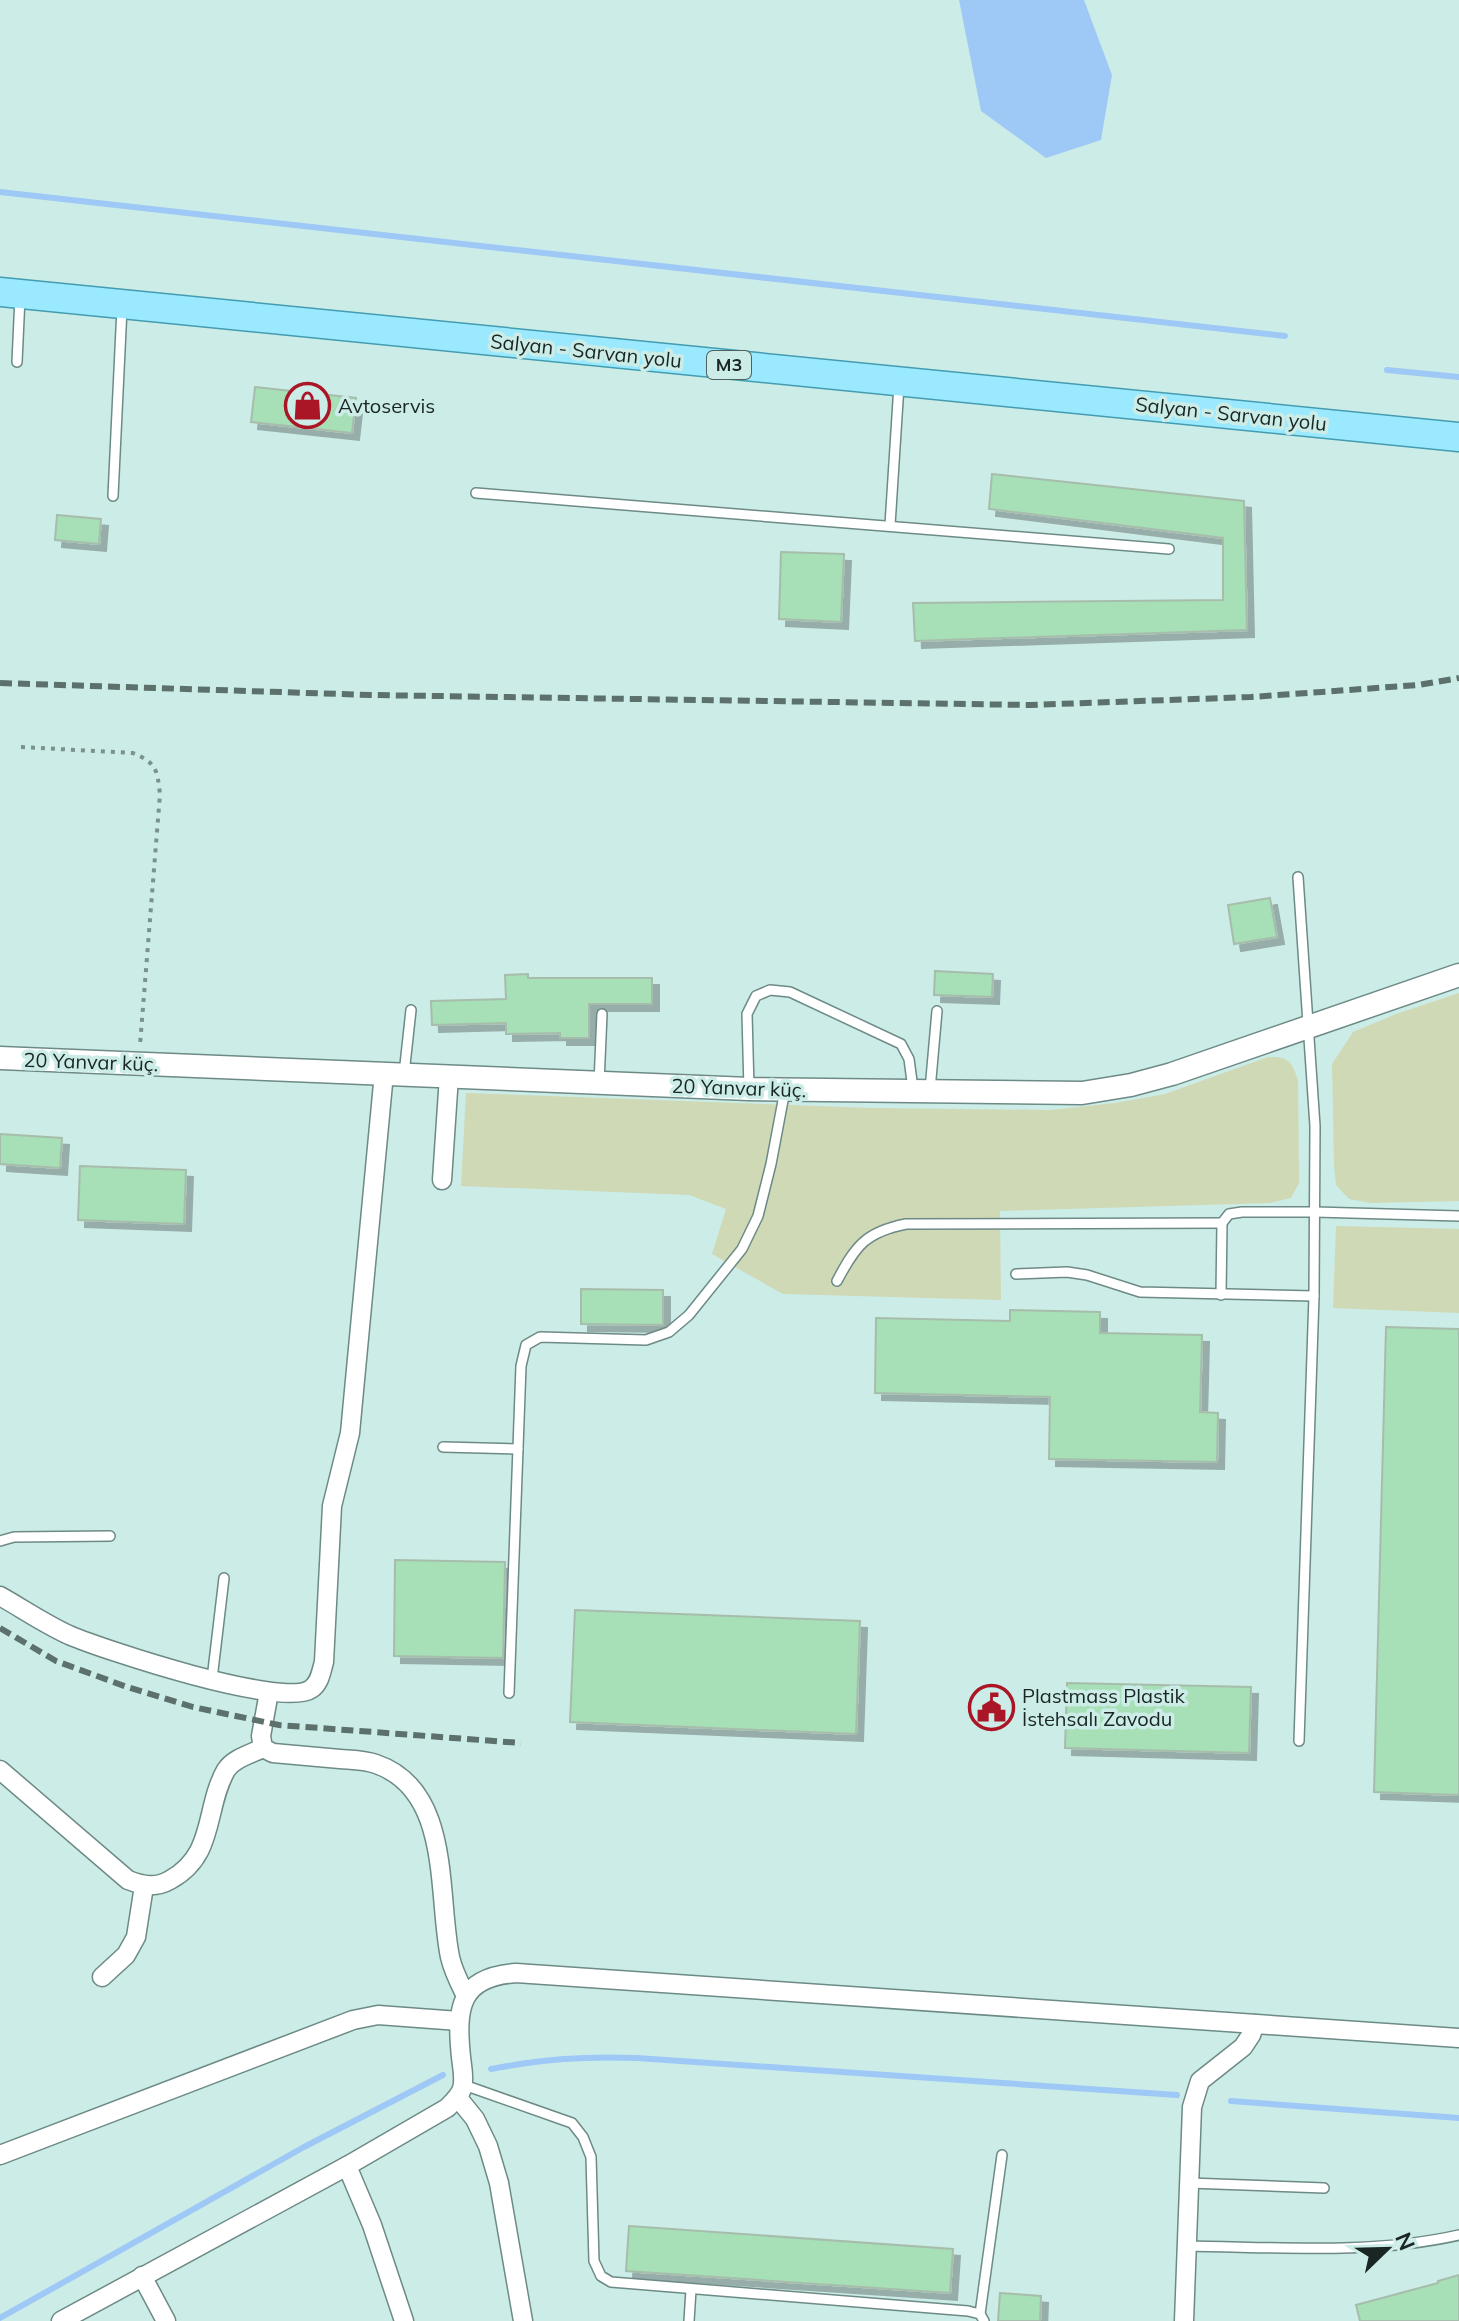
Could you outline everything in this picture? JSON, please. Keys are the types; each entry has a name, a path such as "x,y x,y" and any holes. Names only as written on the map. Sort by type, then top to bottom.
{"main road":[{"name":"Salyan - Sarvan yolu","path":"10,293 1459,437"}],"street":[{"name":"20 Yanvar küç.","path":"0,1058 749,1089 1082,1093 1172,1074 1459,975"},
{"path":"0,1596 68,1634 136,1659 269,1692 287,1694 309,1691 318,1682 324,1662 332,1506 350,1433 394,1074"},
{"path":"442,1180 449,1076"},
{"path":"263,1748 261,1736 269,1692"},
{"path":"0,1770 128,1880 144,1886 161,1885 181,1874 195,1859 205,1840 227,1769 235,1760 263,1748 273,1753 372,1762 390,1769 417,1793 429,1818 436,1845 450,1957 466,1996"},
{"path":"102,1977 126,1955 136,1937 144,1886"},
{"path":"523,2321 499,2183 488,2146 461,2091 460,2009 466,1996 480,1981 496,1975 516,1973 1459,2038"},
{"path":"0,2155 353,2020 378,2015 459,2021"},
{"path":"1184,2321 1192,2107 1200,2081 1243,2047 1255,2024"},
{"path":"61,2321 347,2166 447,2108 461,2091"},
{"path":"347,2166 372,2225 404,2321"},
{"path":"142,2276 166,2321"}],"lane":[{"path":"10,293 17,362"},
{"path":"113,496 123,304"},
{"path":"890,525 899,382"},
{"path":"476,493 1169,549"},
{"path":"1298,877 1315,1114 1314,1296 1299,1741"},
{"path":"749,1089 747,1014 756,996 770,990 790,992 901,1044 922,1093"},
{"path":"394,1074 411,1010"},
{"path":"922,1093 937,1011"},
{"path":"599,1083 602,1014"},
{"path":"509,1693 521,1366 526,1345 540,1337 646,1340 669,1332 689,1315 742,1249 758,1216 785,1090"},
{"path":"1221,1295 1222,1223 1229,1214 1315,1212 1459,1216"},
{"path":"837,1281 861,1243 882,1229 906,1224 1222,1223"},
{"path":"1016,1274 1067,1272 1140,1292 1314,1296"},
{"path":"443,1447 518,1449"},
{"path":"0,1541 14,1537 110,1536"},
{"path":"212,1679 224,1578"},
{"path":"461,2091 572,2123 583,2137 591,2157 594,2261 601,2276 619,2284 968,2311 982,2317 1002,2155"},
{"path":"1189,2183 1324,2188"},
{"path":"1186,2246 1371,2248 1425,2243 1459,2235"},
{"path":"689,2321 691,2290"}],"path":[{"path":"21,747 133,753 149,759 157,771 160,794 138,1064"}],"green space":[{"path":"1459,993 1459,1201 1371,1203 1349,1199 1336,1185 1332,1064 1353,1032"},
{"path":"1268,1057 1289,1061 1298,1080 1299,1183 1291,1198 1270,1203 1000,1211 1001,1300 783,1294 712,1254 726,1209 689,1195 461,1186 466,1093 873,1108 1050,1110 1165,1094"},
{"path":"1336,1226 1459,1229 1459,1313 1333,1308"}],"water":[{"path":"959,0 1084,0 1112,75 1101,140 1046,158 981,111"}],"building":[{"path":"255,387 356,398 352,433 251,422"},
{"path":"992,474 1244,501 1247,630 915,641 913,603 1223,600 1223,538 989,509"},
{"path":"57,515 101,519 99,544 55,540"},
{"path":"781,552 844,554 841,622 779,619"},
{"path":"1270,898 1277,937 1234,944 1228,905"},
{"path":"935,971 993,974 992,997 934,995"},
{"path":"528,974 528,978 652,978 652,1004 589,1004 589,1038 560,1038 560,1033 506,1034 506,1023 432,1025 431,1001 506,999 505,975"},
{"path":"0,1134 62,1138 60,1168 0,1164"},
{"path":"80,1166 186,1170 184,1224 78,1220"},
{"path":"581,1289 663,1290 663,1325 581,1324"},
{"path":"1010,1310 1100,1312 1100,1333 1202,1335 1200,1412 1218,1413 1217,1462 1049,1459 1050,1397 875,1393 876,1318 1010,1321"},
{"path":"1386,1327 1459,1329 1459,1795 1374,1792"},
{"path":"395,1560 505,1562 503,1658 394,1656"},
{"path":"575,1610 860,1621 856,1734 570,1722"},
{"path":"1067,1683 1251,1687 1249,1753 1065,1748"},
{"path":"629,2226 953,2249 950,2293 626,2271"},
{"path":"1459,2275 1459,2321 1360,2321 1356,2305"},
{"path":"1000,2293 1041,2296 1040,2321 998,2321"}],"waterway":[{"path":"0,192 1285,336"},
{"path":"1387,370 1459,377"},
{"path":"491,2069 564,2059 637,2058 1177,2095"},
{"path":"0,2318 304,2147 443,2075"},
{"path":"1231,2101 1459,2118"}],"railway":[{"path":"0,683 371,695 1030,705 1251,697 1418,685 1459,678"},
{"path":"0,1628 56,1661 193,1707 279,1725 521,1743"}],"place":[{"name":"Avtoservis","path":"307,406"},
{"name":"Plastmass Plastik İstehsalı Zavodu","path":"991,1708"}]}
